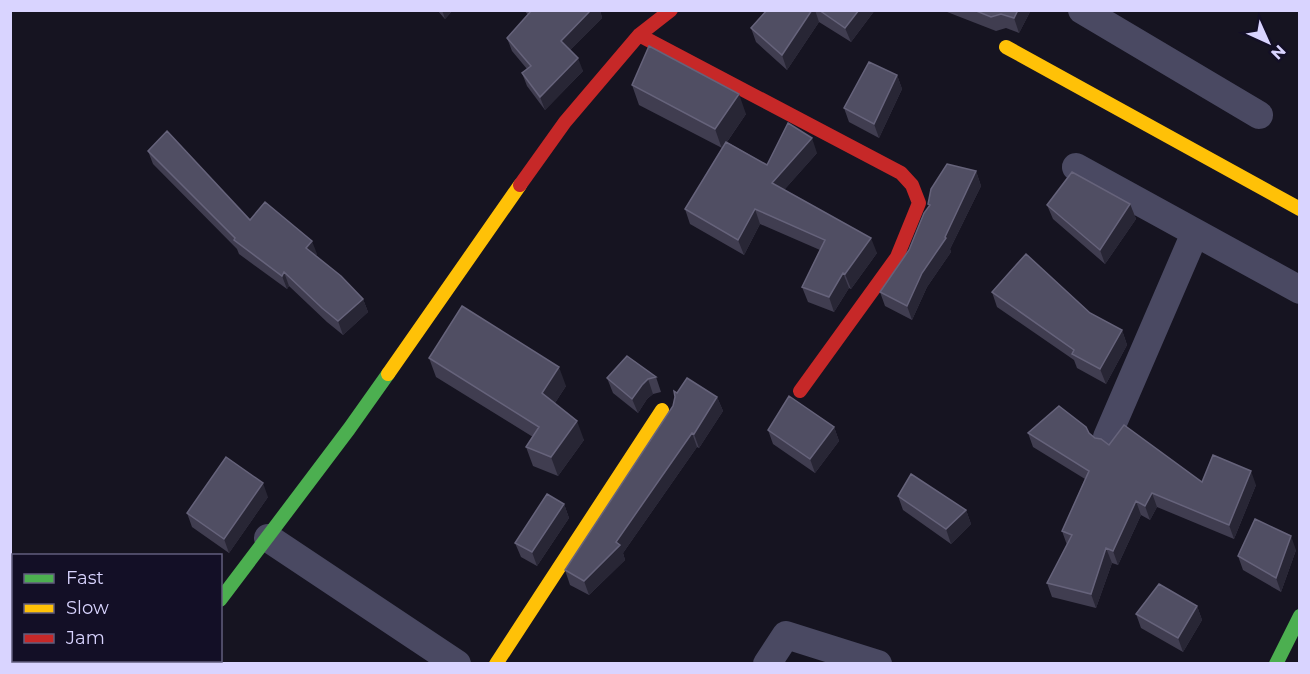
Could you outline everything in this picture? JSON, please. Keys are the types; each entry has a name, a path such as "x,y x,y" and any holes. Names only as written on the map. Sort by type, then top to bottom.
{"street":[{"path":"1082,10 1259,115"},
{"path":"222,597 349,429 565,122 639,35 668,12"},
{"path":"639,35 901,172 912,185 919,203 897,257 800,391"},
{"path":"1006,47 1299,209"},
{"path":"1076,167 1299,290"},
{"path":"1107,437 1195,233"},
{"path":"496,663 662,410"},
{"path":"268,538 457,663"},
{"path":"1276,663 1299,616"},
{"path":"767,663 786,635 878,663"}],"building":[{"path":"532,10 591,10 561,41 578,58 540,97 522,73 531,66 507,38"},
{"path":"767,10 812,10 782,55 751,28"},
{"path":"819,10 859,10 845,28"},
{"path":"974,10 1018,10 1014,18 1001,14 991,17"},
{"path":"649,46 739,94 715,129 632,85"},
{"path":"869,62 897,75 874,124 844,108"},
{"path":"788,123 812,138 772,183 871,238 845,274 843,273 829,297 802,287 825,240 755,209 738,240 685,209 726,142 767,165"},
{"path":"167,131 250,220 265,202 312,241 306,248 341,276 363,299 338,321 284,272 282,276 234,240 235,238 148,151"},
{"path":"947,164 976,171 946,238 922,273 907,306 880,292 909,250 924,213 930,205 928,204 931,189"},
{"path":"1072,172 1130,204 1100,250 1047,205"},
{"path":"1026,254 1090,313 1122,330 1100,369 1072,354 1074,350 992,292"},
{"path":"462,306 559,367 542,393 577,421 551,457 526,447 539,427 429,358"},
{"path":"627,356 656,377 648,379 632,399 607,378"},
{"path":"687,378 717,397 694,434 692,433 616,542 620,545 584,581 565,570 673,406 674,391 677,393"},
{"path":"789,396 834,427 810,459 768,430"},
{"path":"1059,406 1086,427 1095,438 1109,445 1124,425 1202,482 1213,455 1251,471 1229,525 1152,493 1145,506 1136,501 1113,551 1106,548 1091,594 1047,583 1072,535 1062,531 1089,471 1028,433"},
{"path":"226,457 263,483 224,539 187,513"},
{"path":"911,474 966,510 946,529 898,496"},
{"path":"547,494 564,504 532,552 515,543"},
{"path":"1255,519 1291,536 1276,578 1238,556"},
{"path":"1159,584 1197,606 1178,638 1136,614"}],"traffic: fast":[{"path":"222,597 388,374"},
{"path":"1276,664 1300,616"}],"traffic: slow":[{"path":"1006,47 1300,209"},
{"path":"388,374 520,185"},
{"path":"496,664 662,410"}],"traffic: jam":[{"path":"520,185 565,122 639,35 671,10"},
{"path":"639,35 901,173 912,185 919,203 897,257 800,391"}]}
